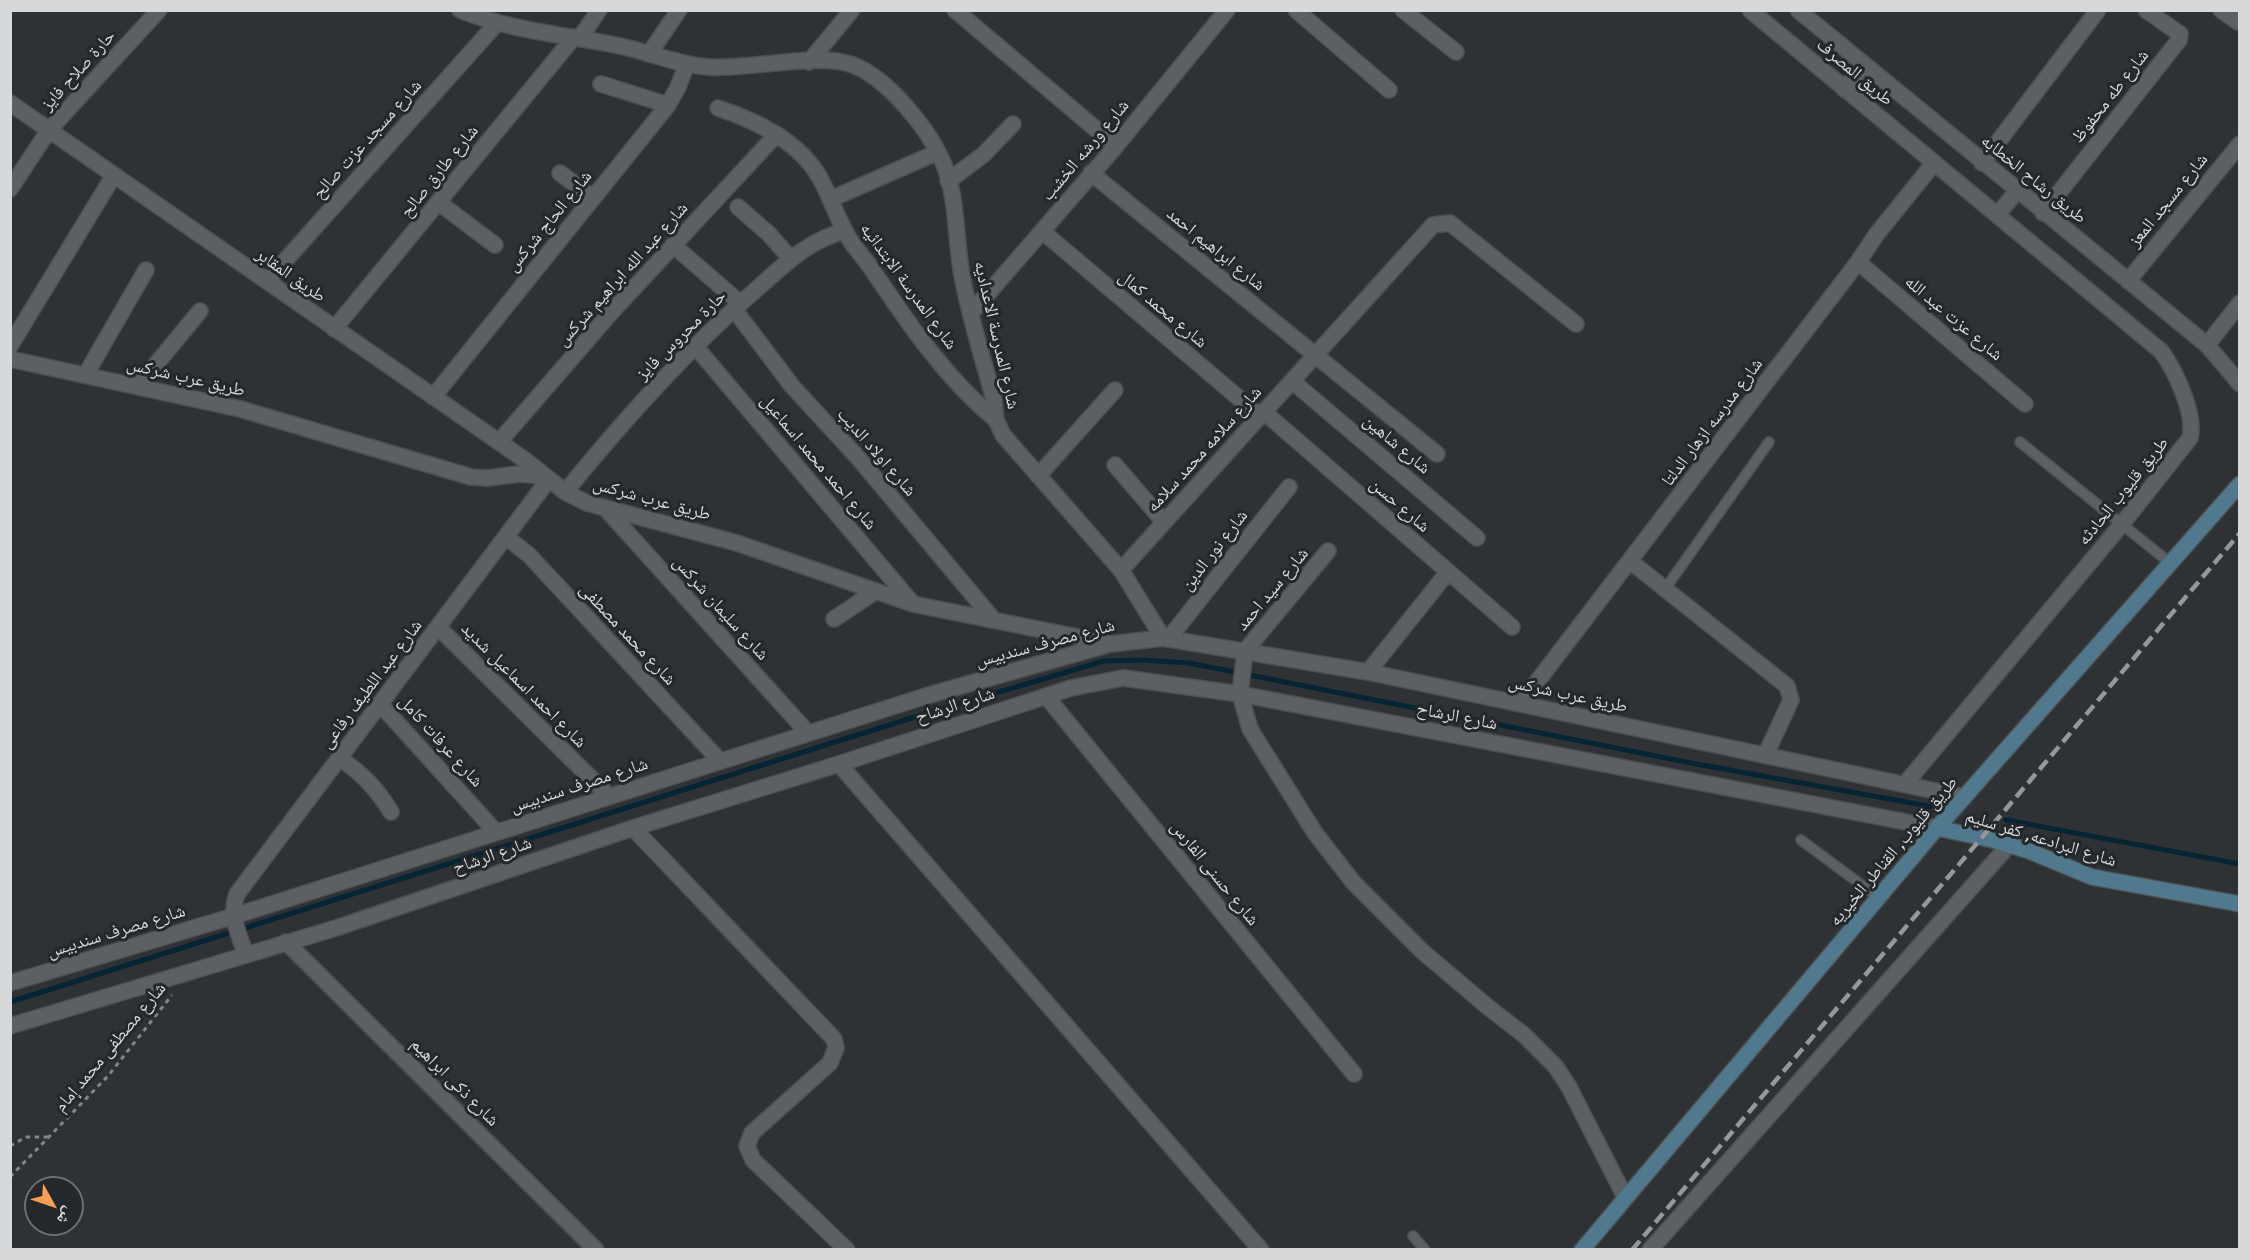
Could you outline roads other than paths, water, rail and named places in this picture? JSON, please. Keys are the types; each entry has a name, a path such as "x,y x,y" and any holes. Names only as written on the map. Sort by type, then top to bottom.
{"main road":[{"name":"طريق قليوب, القناطر الخيريه","path":"1582,1250 1937,828 2240,484"},
{"name":"شارع البرادعه, كفر سليم","path":"1937,828 2009,845 2092,877 2240,904"}],"street":[{"name":"حارة صلاح فايز","path":"10,189 49,130 159,10"},
{"name":"شارع المدرسة الاعداديه","path":"460,10 497,23 577,37 687,64 723,67 809,62 850,64 867,71 899,100 938,152 948,181 962,276 994,400 996,420 1003,435 1121,570 1166,638"},
{"name":"شارع طارق صالح","path":"334,329 599,10"},
{"path":"649,54 679,10"},
{"path":"809,62 852,10"},
{"path":"955,10 1116,146"},
{"name":"شارع ورشه الخشب","path":"971,313 1116,146 1227,10"},
{"path":"1296,10 1389,90"},
{"path":"1403,10 1456,52"},
{"name":"طريق المصرف","path":"1750,10 1934,163"},
{"name":"طريق رشاح الخطابه","path":"1798,10 2043,213 2207,345 2240,384"},
{"path":"1982,163 2098,10"},
{"name":"شارع طه محفوظ","path":"2043,213 2179,40 2180,34 2146,10"},
{"path":"2221,10 2238,22"},
{"name":"شارع مسجد عزت صالح","path":"267,280 497,23"},
{"name":"شارع الحاج شركس","path":"433,397 668,105 687,64"},
{"path":"1844,88 1864,65"},
{"path":"601,84 668,105"},
{"name":"طريق المقابر","path":"10,103 267,280 549,479"},
{"name":"شارع المدرسة الابتدائيه","path":"718,108 748,118 776,135 806,158 819,176 845,231 919,338 979,406 996,420"},
{"path":"948,181 982,155 1013,124"},
{"name":"شارع عبد الله ابراهيم شركس","path":"499,442 608,316 776,135"},
{"name":"شارع مسجد المعز","path":"2128,281 2240,144"},
{"path":"831,200 938,152"},
{"name":"طريق قليوب الحادثه","path":"1905,784 2122,524 2190,438 2191,426 2182,388 2174,368 2161,351 1934,163"},
{"name":"شارع مدرسه ازهار الدلتا","path":"1520,704 1858,262 1876,235 1934,163"},
{"path":"560,173 593,198"},
{"name":"شارع ابراهيم احمد","path":"1091,174 1437,454"},
{"path":"10,346 114,175"},
{"path":"1997,215 2018,191"},
{"path":"438,202 495,245"},
{"path":"738,207 769,234 791,259"},
{"name":"شارع سلامه محمد سلامه","path":"1121,570 1433,225 1450,223 1576,324"},
{"name":"حارة محروس فايز","path":"565,492 619,426 694,346 791,259 825,236 845,231"},
{"name":"شارع محمد كمال","path":"1042,231 1262,414"},
{"name":"شارع اولاد الديب","path":"674,245 737,306 792,386 860,460 993,619"},
{"name":"شارع عزت عبد الله","path":"1858,262 2025,404"},
{"path":"86,374 146,270"},
{"path":"2207,345 2240,303"},
{"path":"138,386 200,311"},
{"name":"شارع احمد محمد اسماعيل","path":"694,346 913,604"},
{"name":"طريق عرب شركس","path":"10,359 240,409 471,477 487,478 519,474 549,479 565,492 586,503 736,543 913,604 1110,644"},
{"name":"شارع شاهين","path":"1292,381 1477,538"},
{"path":"1038,476 1115,390"},
{"name":"شارع حسن","path":"1262,414 1512,627"},
{"path":"1115,465 1164,522"},
{"name":"شارع عبد اللطيف رفاعى","path":"235,919 233,903 237,894 549,479"},
{"name":"شارع نور الدين","path":"1166,638 1289,487"},
{"name":"شارع سليمان شركس","path":"606,509 808,733"},
{"name":"شارع محمد مصطفى","path":"506,537 529,555 720,761"},
{"name":"شارع سيد احمد","path":"1245,651 1328,551"},
{"path":"1630,561 1790,690 1790,705 1766,754"},
{"path":"1368,672 1448,572"},
{"path":"834,619 876,591"},
{"name":"شارع احمد اسماعيل شديد","path":"438,627 609,796"},
{"name":"طريق عرب شركس","path":"1166,638 1368,672 1964,797"},
{"name":"شارع مصرف سندبيس","path":"12,981 235,919 496,832 929,695 1110,644 1166,638"},
{"path":"1245,651 1240,694 1250,729 1315,833 1353,882 1397,928 1524,1035 1556,1067 1569,1087 1625,1197"},
{"name":"شارع الرشاح","path":"10,1026 190,973 244,951 336,928 633,828 1071,688 1123,678 1240,694 1937,828"},
{"name":"شارع حسنى الفارس","path":"1046,696 1354,1074"},
{"name":"شارع عرفات كامل","path":"380,704 496,832"},
{"path":"339,758 372,784 391,812"},
{"path":"838,764 1261,1250"},
{"path":"633,828 834,1040 836,1048 830,1063 747,1140 748,1153 753,1160 847,1250"},
{"path":"1650,1250 2009,845"},
{"path":"235,919 244,951"},
{"name":"شارع ذكى ابراهيم","path":"286,942 596,1250"}],"lane":[{"path":"1665,589 1769,442"},
{"path":"2020,442 2170,563"},
{"path":"1801,840 1879,898"},
{"path":"1413,1236 1425,1250"}],"waterway":[{"path":"10,1002 921,715 1104,661 1143,660 1189,663 1691,763 1950,810"},
{"path":"2006,820 2240,864"}],"railway":[{"path":"1632,1250 2240,533"}]}
